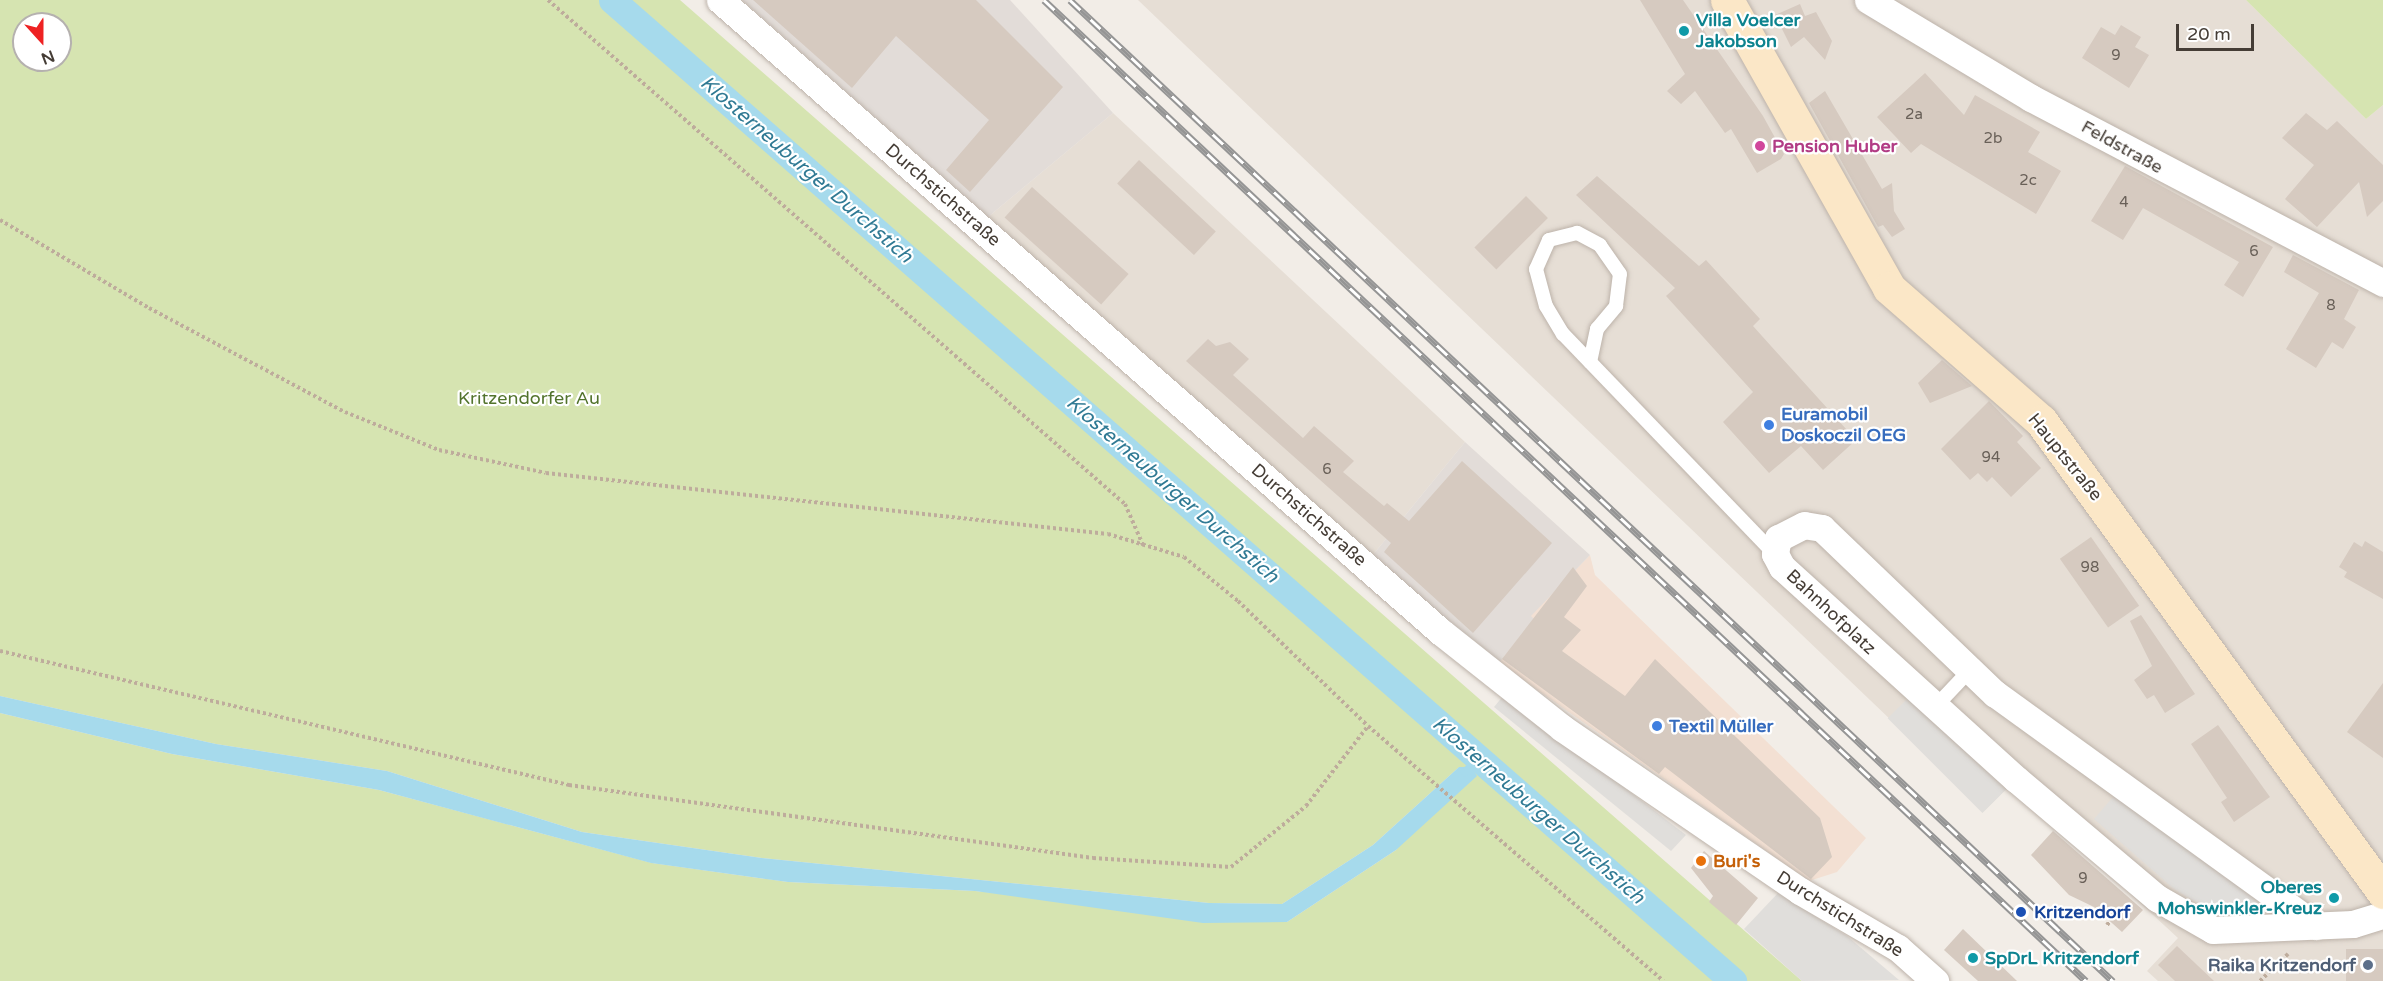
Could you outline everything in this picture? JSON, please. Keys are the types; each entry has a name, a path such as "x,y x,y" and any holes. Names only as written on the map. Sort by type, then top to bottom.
{"main road":[{"name":"Hauptstraße","path":"1727,0 1890,288 2041,421 2383,892"}],"street":[{"name":"Durchstichstraße","path":"720,0 1442,632 1562,728 1800,891 1899,948 1935,981"},
{"name":"Feldstraße","path":"1868,0 2031,98 2383,283"},
{"name":"Bahnhofplatz","path":"2316,926 1995,694 1822,528 1804,525 1778,538 1775,554 1782,567 1935,707 2167,903 2213,930 2316,926 2353,924 2383,915"}],"lane":[{"path":"1590,362 1597,329 1616,306 1620,274 1600,245 1577,233 1549,240 1536,269 1546,306 1563,334 1775,554"},
{"path":"1935,707 1970,670"}],"path":[{"path":"548,0 1125,504 1143,544"},
{"path":"0,220 149,308 345,412 439,450 546,473 1108,534 1184,557 1229,593 1368,726 1663,981"},
{"path":"0,651 569,785 1093,858 1231,867 1306,806 1368,726"}],"shaded area":[{"path":"742,0 1010,0 1113,113 988,217"},
{"path":"1138,0 2246,0 2366,119 2383,105 2383,981 2158,981 2147,971 2178,938 2011,784 1985,810"},
{"path":"1113,113 1465,442 1372,556 988,217"},
{"path":"1465,442 1590,555 1531,616 1534,619 1499,663 1372,556"},
{"name":"Textil Müller","path":"1590,555 1595,575 1866,838 1837,872 1809,881 1499,663 1530,616"},
{"path":"1916,690 2011,785 1982,813 1888,718"},
{"path":"1504,695 1686,835 1671,851 1494,707"},
{"path":"2120,789 2268,901 2246,911 2212,912 2174,889 2094,819"},
{"path":"1778,893 1847,936 1899,980 1802,981 1744,929"}],"green space":[{"name":"Kritzendorfer Au","path":"0,0 680,0 1802,981 0,981 0,713 172,754 379,790 652,863 788,882 975,891 1287,922 1396,850 1459,767 1373,845 1282,904 1209,903 762,858 582,832 387,771 216,744 0,696"},
{"path":"2246,0 2383,0 2383,105 2366,119"}],"water":[{"path":"0,696 216,744 387,771 582,832 762,858 1209,903 1282,904 1373,845 1459,767 1471,767 1477,776 1396,850 1287,922 1203,923 975,891 788,882 651,863 379,790 172,754 0,713"}],"building":[{"path":"753,0 976,0 1063,87 970,192 946,170 989,120 896,36 852,88"},
{"path":"1640,0 1683,0 1763,116 1784,154 1781,159 1757,173 1731,129 1725,133 1695,91 1681,104 1667,91 1685,74"},
{"path":"1800,4 1805,16 1816,12 1832,41 1825,60 1804,37 1791,47 1775,15"},
{"path":"2121,25 2141,37 2135,47 2149,55 2129,88 2082,58 2101,27 2115,35"},
{"path":"1925,73 1964,115 1975,95 2040,132 2028,152 2061,171 2036,214 1921,144 1911,153 1877,117"},
{"path":"1825,91 1882,189 1892,183 1894,211 1905,229 1892,237 1883,225 1878,227 1809,103"},
{"path":"2306,113 2327,130 2337,121 2383,165 2383,201 2367,217 2359,182 2317,227 2285,199 2314,165 2282,138"},
{"path":"1139,160 1216,232 1194,255 1117,183"},
{"path":"2125,166 2273,247 2243,297 2224,285 2239,262 2143,208 2123,240 2091,221"},
{"path":"1597,176 1699,266 1706,260 1760,319 1753,326 1856,440 1823,470 1801,446 1769,473 1723,422 1753,392 1666,296 1675,288 1576,195"},
{"path":"1032,187 1129,274 1101,304 1005,217"},
{"path":"1526,196 1548,218 1496,270 1474,248"},
{"path":"2293,255 2359,290 2344,319 2356,327 2343,349 2332,342 2316,368 2286,349 2319,293 2284,272"},
{"path":"1208,339 1216,346 1230,342 1249,359 1233,375 1303,438 1314,426 1354,461 1343,472 1384,506 1387,503 1409,521 1462,461 1552,543 1473,633 1384,552 1391,543 1186,361"},
{"path":"1942,360 1972,386 1930,403 1918,383"},
{"path":"1989,401 2023,436 2017,442 2041,468 2011,497 1992,477 1987,482 1978,473 1970,480 1941,449"},
{"path":"2091,537 2139,606 2108,628 2060,559"},
{"path":"2365,541 2383,552 2383,599 2344,577 2347,572 2339,567 2354,542 2362,547"},
{"name":"Textil Müller","path":"1573,567 1587,586 1564,617 1581,630 1562,651 1625,696 1655,659 1820,818 1832,857 1811,879 1665,767 1659,774 1502,659"},
{"path":"2141,615 2195,694 2165,713 2154,695 2147,699 2134,680 2152,666 2130,621"},
{"path":"2383,683 2383,758 2347,732"},
{"path":"2218,725 2270,797 2234,822 2221,802 2227,798 2191,744"},
{"path":"2053,831 2143,910 2122,932 2094,907 2069,895 2031,855"},
{"path":"1704,851 1758,898 1736,925 1709,902 1713,896 1691,868"},
{"name":"SpDrL Kritzendorf","path":"1963,929 2017,981 1978,981 1944,950"},
{"path":"2177,946 2214,981 2175,981 2158,965"},
{"path":"2346,949 2383,949 2383,981 2346,981"}],"waterway":[{"name":"Klosterneuburger Durchstich","path":"612,0 1733,981"},
{"path":"1465,772 1479,759"}],"railway":[{"path":"1044,0 2086,981"},
{"path":"1070,0 2113,981"}],"place":[{"name":"Villa Voelcer Jakobson","path":"1684,31"},
{"name":"Pension Huber","path":"1760,146"},
{"name":"Euramobil Doskoczil OEG","path":"1769,425"},
{"name":"Textil Müller","path":"1657,726"},
{"name":"Buri's","path":"1701,861"},
{"name":"Oberes Mohswinkler-Kreuz","path":"2334,898"},
{"name":"Kritzendorf","path":"2021,912"},
{"name":"SpDrL Kritzendorf","path":"1973,958"},
{"name":"Raika Kritzendorf","path":"2368,965"}]}
